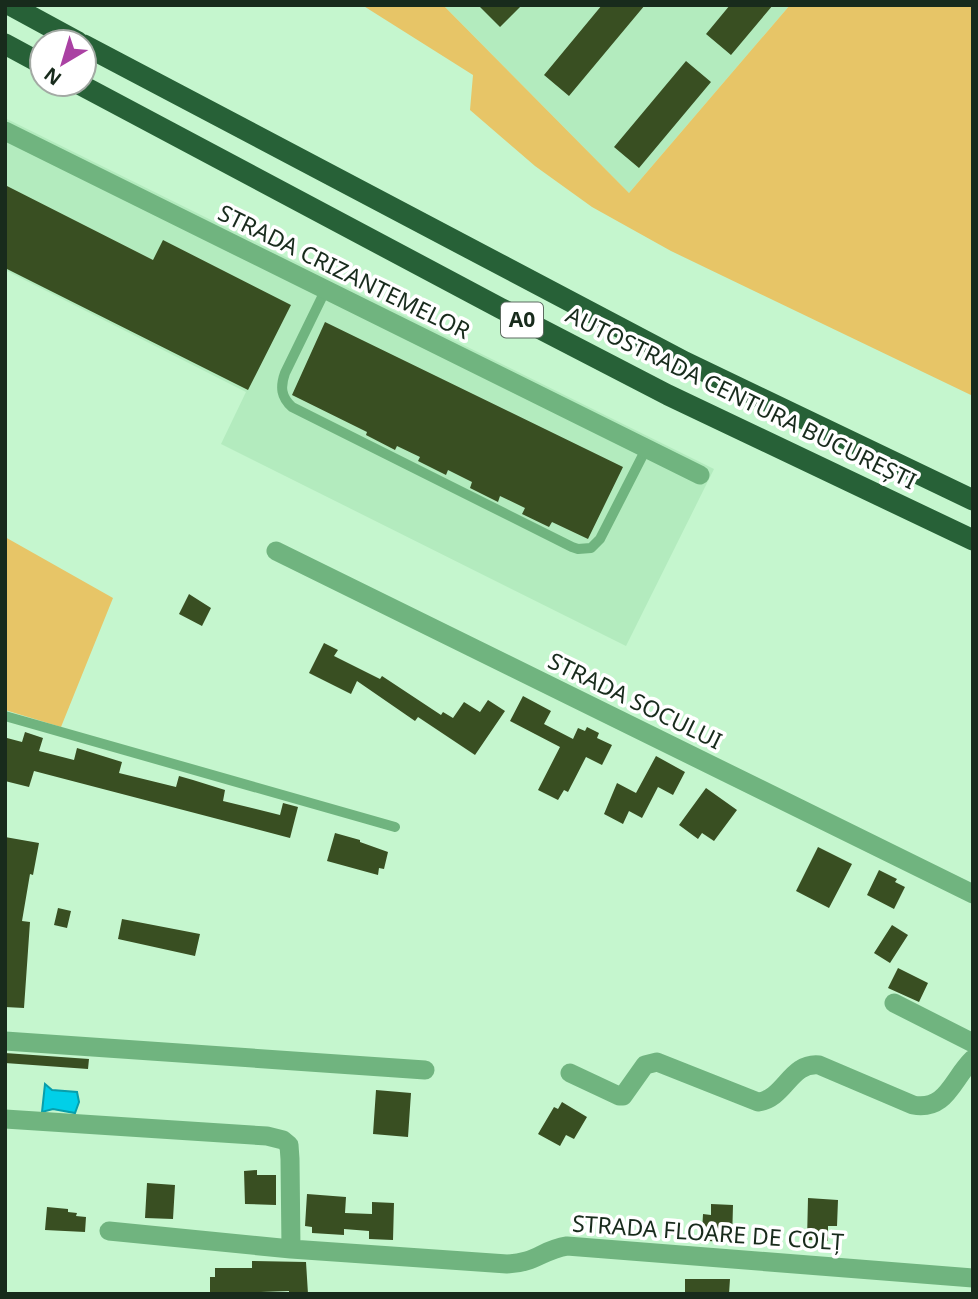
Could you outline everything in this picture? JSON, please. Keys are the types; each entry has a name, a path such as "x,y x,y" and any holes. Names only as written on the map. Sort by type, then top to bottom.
{"highway":[{"name":"AUTOSTRADA CENTURA BUCUREȘTI","path":"10,5 53,28"},
{"path":"5,44 28,56"},
{"name":"AUTOSTRADA CENTURA BUCUREȘTI","path":"98,52 685,362 973,500"},
{"name":"AUTOSTRADA CENTURA BUCUREȘTI","path":"98,94 668,395 973,540"}],"street":[{"name":"STRADA CRIZANTEMELOR","path":"5,131 700,475"},
{"name":"STRADA SOCULUI","path":"276,551 973,894"},
{"path":"894,1003 973,1043"},
{"path":"5,1041 425,1070"},
{"path":"570,1073 619,1096 626,1093 645,1065 657,1062 758,1102 772,1099 800,1068 813,1064 913,1105 925,1107 934,1105 943,1098 973,1059"},
{"path":"5,1119 267,1136 283,1140 289,1145 291,1249"},
{"name":"STRADA FLOARE DE COLȚ","path":"109,1231 291,1249 519,1264 540,1257 555,1248 578,1246 973,1278"}],"lane":[{"path":"326,291 285,373 281,388 286,401 292,407 572,547 591,548 600,538 646,449"},
{"path":"5,716 395,827"}],"shaded area":[{"path":"362,5 443,5 629,193 790,5 973,5 973,396 671,251 592,207 535,166 470,110 473,75"},
{"path":"443,5 790,5 629,193"},
{"path":"5,118 714,469 626,646 221,444 246,392 5,270"},
{"path":"5,537 113,598 61,727 5,710"}],"water":[{"path":"45,1084 52,1090 77,1092 79,1102 75,1113 53,1109 42,1112"}],"building":[{"path":"478,5 522,5 500,27"},
{"path":"602,5 645,5 569,96 544,75"},
{"path":"730,5 773,5 731,55 706,34"},
{"path":"686,61 711,82 639,168 614,147"},
{"path":"5,185 153,260 163,240 291,305 248,390 5,268"},
{"path":"325,322 623,467 588,539 552,522 549,527 522,514 525,508 500,496 498,502 470,488 472,482 448,470 446,475 418,461 420,457 397,446 395,450 366,435 367,432 292,395"},
{"path":"189,594 211,608 202,626 179,614"},
{"path":"324,643 338,650 334,656 380,679 382,676 441,715 443,712 453,718 464,702 480,712 488,700 505,711 475,755 418,717 415,721 357,681 351,694 309,673"},
{"path":"523,696 551,711 544,724 573,739 578,728 585,731 587,727 599,733 597,738 612,745 602,765 586,757 568,792 564,790 558,800 538,790 560,747 510,721"},
{"path":"25,732 43,738 39,751 74,760 77,748 122,762 119,773 176,787 179,776 225,790 223,801 280,815 283,803 298,807 290,838 34,771 29,787 5,781 7,738 22,742"},
{"path":"656,756 685,772 673,795 658,787 642,818 629,811 623,824 604,814 617,783 636,793"},
{"path":"706,788 737,810 714,841 702,833 698,839 679,825"},
{"path":"335,833 388,852 384,869 379,868 378,875 327,861"},
{"path":"5,837 39,843 33,875 30,874 22,921 30,922 24,1008 5,1007"},
{"path":"818,847 852,864 829,908 796,891"},
{"path":"879,870 897,879 895,882 905,887 894,909 867,895"},
{"path":"58,908 71,911 67,928 54,925"},
{"path":"122,919 200,934 195,956 118,939"},
{"path":"892,925 908,935 890,963 874,953"},
{"path":"898,968 928,983 919,1002 888,988"},
{"path":"5,1053 89,1059 88,1069 5,1063"},
{"path":"376,1090 411,1093 408,1137 373,1134"},
{"path":"562,1102 587,1117 574,1139 566,1135 560,1146 538,1134 554,1107 558,1109"},
{"path":"257,1170 257,1175 276,1175 276,1205 245,1204 244,1171"},
{"path":"147,1183 175,1185 173,1219 145,1218"},
{"path":"307,1194 346,1197 345,1213 372,1214 372,1202 394,1203 393,1240 369,1239 369,1231 344,1229 344,1235 312,1233 312,1227 305,1226"},
{"path":"808,1198 838,1200 837,1226 828,1226 828,1241 807,1240"},
{"path":"711,1204 733,1205 732,1242 707,1241 708,1233 702,1232 703,1214 711,1215"},
{"path":"47,1207 68,1209 68,1212 77,1213 76,1216 86,1217 85,1232 45,1230"},
{"path":"252,1261 306,1262 308,1294 289,1294 289,1291 210,1294 210,1277 215,1277 215,1268 252,1268"},
{"path":"685,1279 730,1279 729,1294 685,1294"}]}
